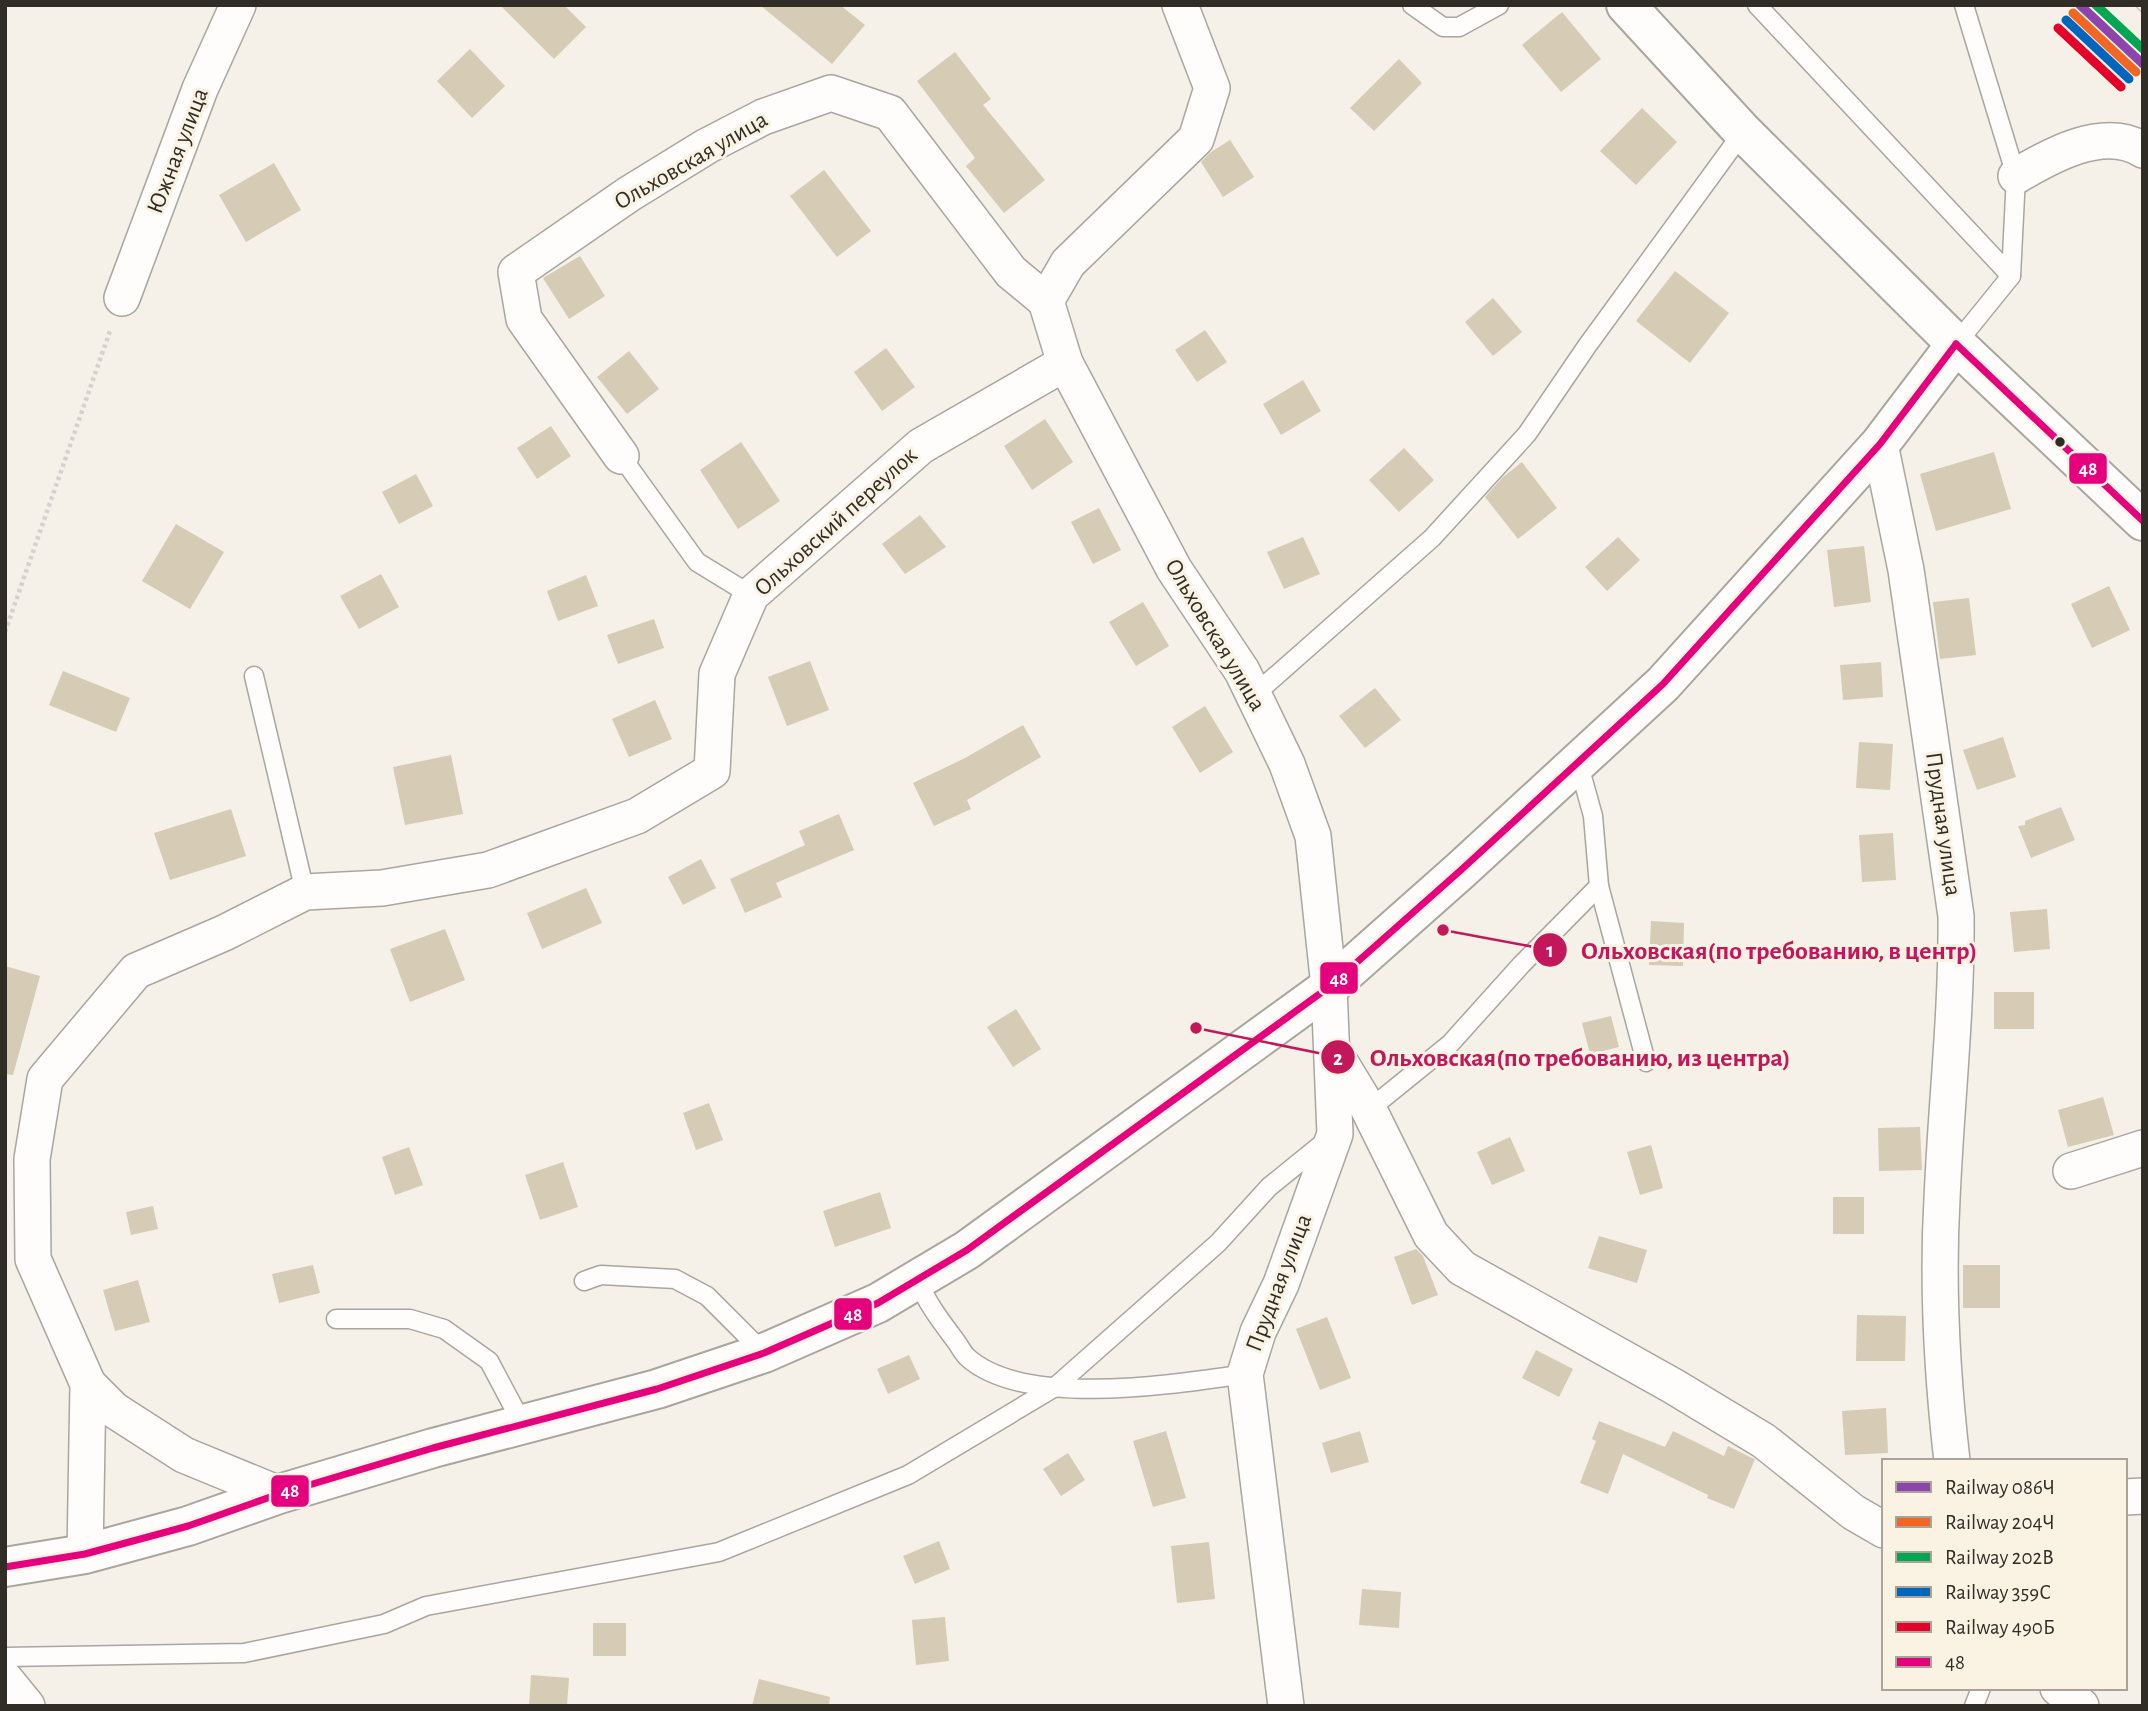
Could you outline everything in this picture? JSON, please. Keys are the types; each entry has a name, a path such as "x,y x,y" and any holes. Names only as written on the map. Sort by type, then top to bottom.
{"street":[{"name":"Южная улица","path":"122,298 200,89 238,5"},
{"path":"1046,301 1068,262 1196,139 1212,88 1180,5"},
{"path":"1626,5 1743,132 1956,344 2143,521"},
{"name":"Ольховская улица","path":"621,456 524,319 516,272 629,194 707,146 763,117 831,93 890,113 1011,272 1046,301 1065,363 1174,569 1242,671 1287,764 1313,836 1329,987"},
{"path":"2016,176 2053,154 2081,144 2112,142 2136,145 2143,150"},
{"path":"5,1567 85,1554 188,1526 279,1494 433,1448 657,1389 764,1353 878,1303 918,1281 967,1250 1058,1185 1329,987 1461,870 1663,684 1880,443 1956,344"},
{"name":"Ольховский переулок","path":"85,1554 88,1384 33,1259 33,1159 45,1079 136,971 225,933 305,892 382,888 488,870 637,816 712,771 716,674 751,595 921,446 1065,363"},
{"name":"Прудная улица","path":"1880,443 1906,570 1956,916 1957,972 1941,1202 1941,1321 1952,1459"},
{"name":"Прудная улица","path":"1286,1706 1245,1374 1258,1332 1282,1284 1335,1134 1329,987"},
{"path":"1332,1049 1367,1110 1431,1235 1462,1268 1673,1386 1764,1441 1853,1512 1882,1529"},
{"path":"2071,1171 2143,1148"},
{"path":"88,1384 114,1410 184,1455 279,1494"},
{"path":"5,1679 27,1706"},
{"path":"2061,1690 2081,1706"}],"lane":[{"path":"1412,5 1443,27 1459,27 1499,5"},
{"path":"1757,5 2011,276"},
{"path":"1956,344 2011,276 2016,176 1964,5"},
{"path":"1254,695 1432,538 1527,434 1587,346 1743,132"},
{"path":"621,456 697,562 751,595"},
{"path":"254,676 305,892"},
{"path":"1578,761 1594,816 1599,886 1646,1062"},
{"path":"5,1657 244,1653 384,1624 426,1606 719,1552 908,1475 1055,1387 1218,1243 1269,1188 1450,1044 1521,965 1599,886"},
{"path":"584,1281 601,1275 675,1279 707,1296 764,1353"},
{"path":"918,1281 927,1301 967,1357 998,1376 1073,1389 1146,1387 1245,1374"},
{"path":"336,1319 410,1319 444,1329 489,1361 523,1425"}],"path":[{"path":"5,632 122,298"}],"building":[{"path":"500,5 564,5 586,27 554,59"},
{"path":"760,5 840,5 865,25 832,64"},
{"path":"1562,12 1601,59 1561,92 1522,45"},
{"path":"470,49 505,86 472,118 437,81"},
{"path":"955,52 991,99 983,105 1045,180 1004,213 966,166 975,158 917,81"},
{"path":"1399,59 1422,83 1374,131 1350,108"},
{"path":"1642,108 1677,142 1636,185 1600,151"},
{"path":"1230,140 1254,177 1223,197 1201,162"},
{"path":"274,163 301,210 246,242 219,195"},
{"path":"824,170 871,231 837,257 790,196"},
{"path":"580,256 605,296 569,319 543,278"},
{"path":"1675,271 1729,313 1690,363 1636,321"},
{"path":"1493,298 1522,332 1493,356 1465,322"},
{"path":"1205,330 1227,362 1197,382 1175,350"},
{"path":"886,348 915,387 882,411 854,372"},
{"path":"629,351 659,389 627,414 597,377"},
{"path":"1303,380 1321,411 1281,435 1263,404"},
{"path":"1045,419 1073,462 1032,490 1004,446"},
{"path":"551,426 571,456 537,479 517,448"},
{"path":"741,442 780,501 738,529 700,470"},
{"path":"1404,448 1434,480 1399,512 1369,480"},
{"path":"1994,452 2011,509 1936,531 1920,474"},
{"path":"1522,462 1557,508 1518,539 1485,497 1503,477"},
{"path":"416,474 433,506 399,524 382,492"},
{"path":"1099,508 1121,550 1093,564 1071,522"},
{"path":"920,515 946,547 905,574 882,544"},
{"path":"176,524 224,552 190,609 142,581"},
{"path":"1303,537 1320,574 1284,589 1267,552"},
{"path":"1618,537 1640,560 1607,591 1585,567"},
{"path":"1864,546 1871,602 1834,607 1827,550"},
{"path":"381,574 399,607 359,629 340,596"},
{"path":"586,575 598,606 558,621 547,591"},
{"path":"2109,586 2130,630 2092,648 2071,604"},
{"path":"1969,598 1976,655 1940,659 1933,602"},
{"path":"1143,602 1169,646 1136,666 1109,622"},
{"path":"654,619 664,648 618,664 607,635"},
{"path":"810,661 829,710 787,726 768,677"},
{"path":"1881,662 1883,697 1843,700 1840,665"},
{"path":"63,671 130,698 116,732 49,705"},
{"path":"1375,688 1401,720 1365,748 1339,716"},
{"path":"655,700 672,739 629,757 612,719"},
{"path":"1205,706 1233,752 1200,773 1172,727"},
{"path":"1023,725 1041,757 967,800 971,809 934,826 913,783 965,758"},
{"path":"2003,737 2016,777 1977,790 1963,750"},
{"path":"1859,742 1893,744 1890,790 1856,788"},
{"path":"451,755 463,814 405,825 393,767"},
{"path":"2061,807 2075,840 2031,858 2018,826"},
{"path":"231,809 246,856 170,880 154,833"},
{"path":"839,814 854,850 776,883 782,897 745,913 730,879 805,845 799,831"},
{"path":"1893,833 1896,880 1862,882 1859,835"},
{"path":"701,859 716,888 683,905 668,877"},
{"path":"586,888 602,923 542,949 527,913"},
{"path":"2047,909 2050,949 2014,952 2010,912"},
{"path":"1651,921 1684,923 1683,966 1649,965"},
{"path":"445,929 465,980 410,1002 390,949"},
{"path":"5,966 40,976 13,1075 5,1074"},
{"path":"1994,992 2034,992 2034,1029 1994,1029"},
{"path":"1016,1009 1041,1049 1013,1067 987,1027"},
{"path":"1611,1016 1619,1047 1590,1054 1582,1023"},
{"path":"2103,1097 2114,1135 2068,1147 2058,1110"},
{"path":"709,1103 723,1140 696,1150 683,1113"},
{"path":"1920,1127 1922,1170 1879,1171 1878,1128"},
{"path":"1510,1137 1525,1171 1492,1185 1477,1152"},
{"path":"1651,1145 1663,1188 1640,1195 1627,1152"},
{"path":"409,1147 423,1185 395,1195 382,1157"},
{"path":"563,1162 578,1207 540,1220 525,1175"},
{"path":"880,1192 891,1228 835,1247 823,1211"},
{"path":"1833,1197 1864,1197 1864,1234 1833,1234"},
{"path":"153,1206 158,1229 131,1235 126,1212"},
{"path":"1599,1236 1647,1250 1637,1283 1588,1268"},
{"path":"1416,1249 1423,1256 1438,1295 1412,1305 1394,1257"},
{"path":"313,1265 320,1293 279,1303 272,1274"},
{"path":"1963,1265 2000,1265 2000,1308 1963,1308"},
{"path":"138,1280 150,1322 115,1331 103,1290"},
{"path":"1857,1315 1906,1316 1905,1361 1856,1361"},
{"path":"1327,1317 1351,1378 1320,1390 1296,1329"},
{"path":"1536,1350 1573,1369 1559,1397 1522,1378"},
{"path":"909,1355 920,1379 888,1394 877,1369"},
{"path":"1886,1408 1888,1453 1845,1455 1842,1411"},
{"path":"1599,1421 1665,1447 1673,1431 1724,1456 1728,1446 1755,1459 1734,1509 1707,1498 1708,1495 1623,1454 1608,1494 1580,1483 1596,1441 1592,1439"},
{"path":"1166,1431 1186,1498 1153,1507 1133,1441"},
{"path":"1360,1431 1369,1462 1331,1473 1322,1443"},
{"path":"1068,1453 1085,1480 1061,1496 1043,1469"},
{"path":"939,1541 950,1569 915,1584 903,1556"},
{"path":"1209,1542 1215,1599 1177,1603 1171,1546"},
{"path":"1362,1589 1401,1592 1399,1628 1359,1625"},
{"path":"945,1617 949,1661 916,1665 912,1620"},
{"path":"593,1623 626,1623 626,1656 593,1656"},
{"path":"531,1675 569,1678 567,1706 529,1706"},
{"path":"759,1679 830,1697 829,1706 752,1706"}],"railway":[{"path":"2139,5 2143,9"}],"rail line":[{"name":"086Ч","path":"2080,5 2143,64"},
{"name":"202В","path":"2096,5 2143,49"},
{"name":"204Ч","path":"2073,13 2136,72"},
{"name":"359С","path":"2066,20 2129,79"},
{"name":"490Б","path":"2058,28 2121,87"}],"transit line":[{"name":"48","path":"1956,344 2143,521"},
{"name":"48","path":"5,1567 85,1554 188,1526 279,1494 433,1448 657,1389 764,1353 878,1303 967,1250 1329,987 1461,870 1663,684 1880,444 1956,344"}],"place":[{"name":"Ольховская(по требованию, в центр)","path":"1443,930"},
{"name":"Ольховская(по требованию, из центра)","path":"1196,1028"}]}
